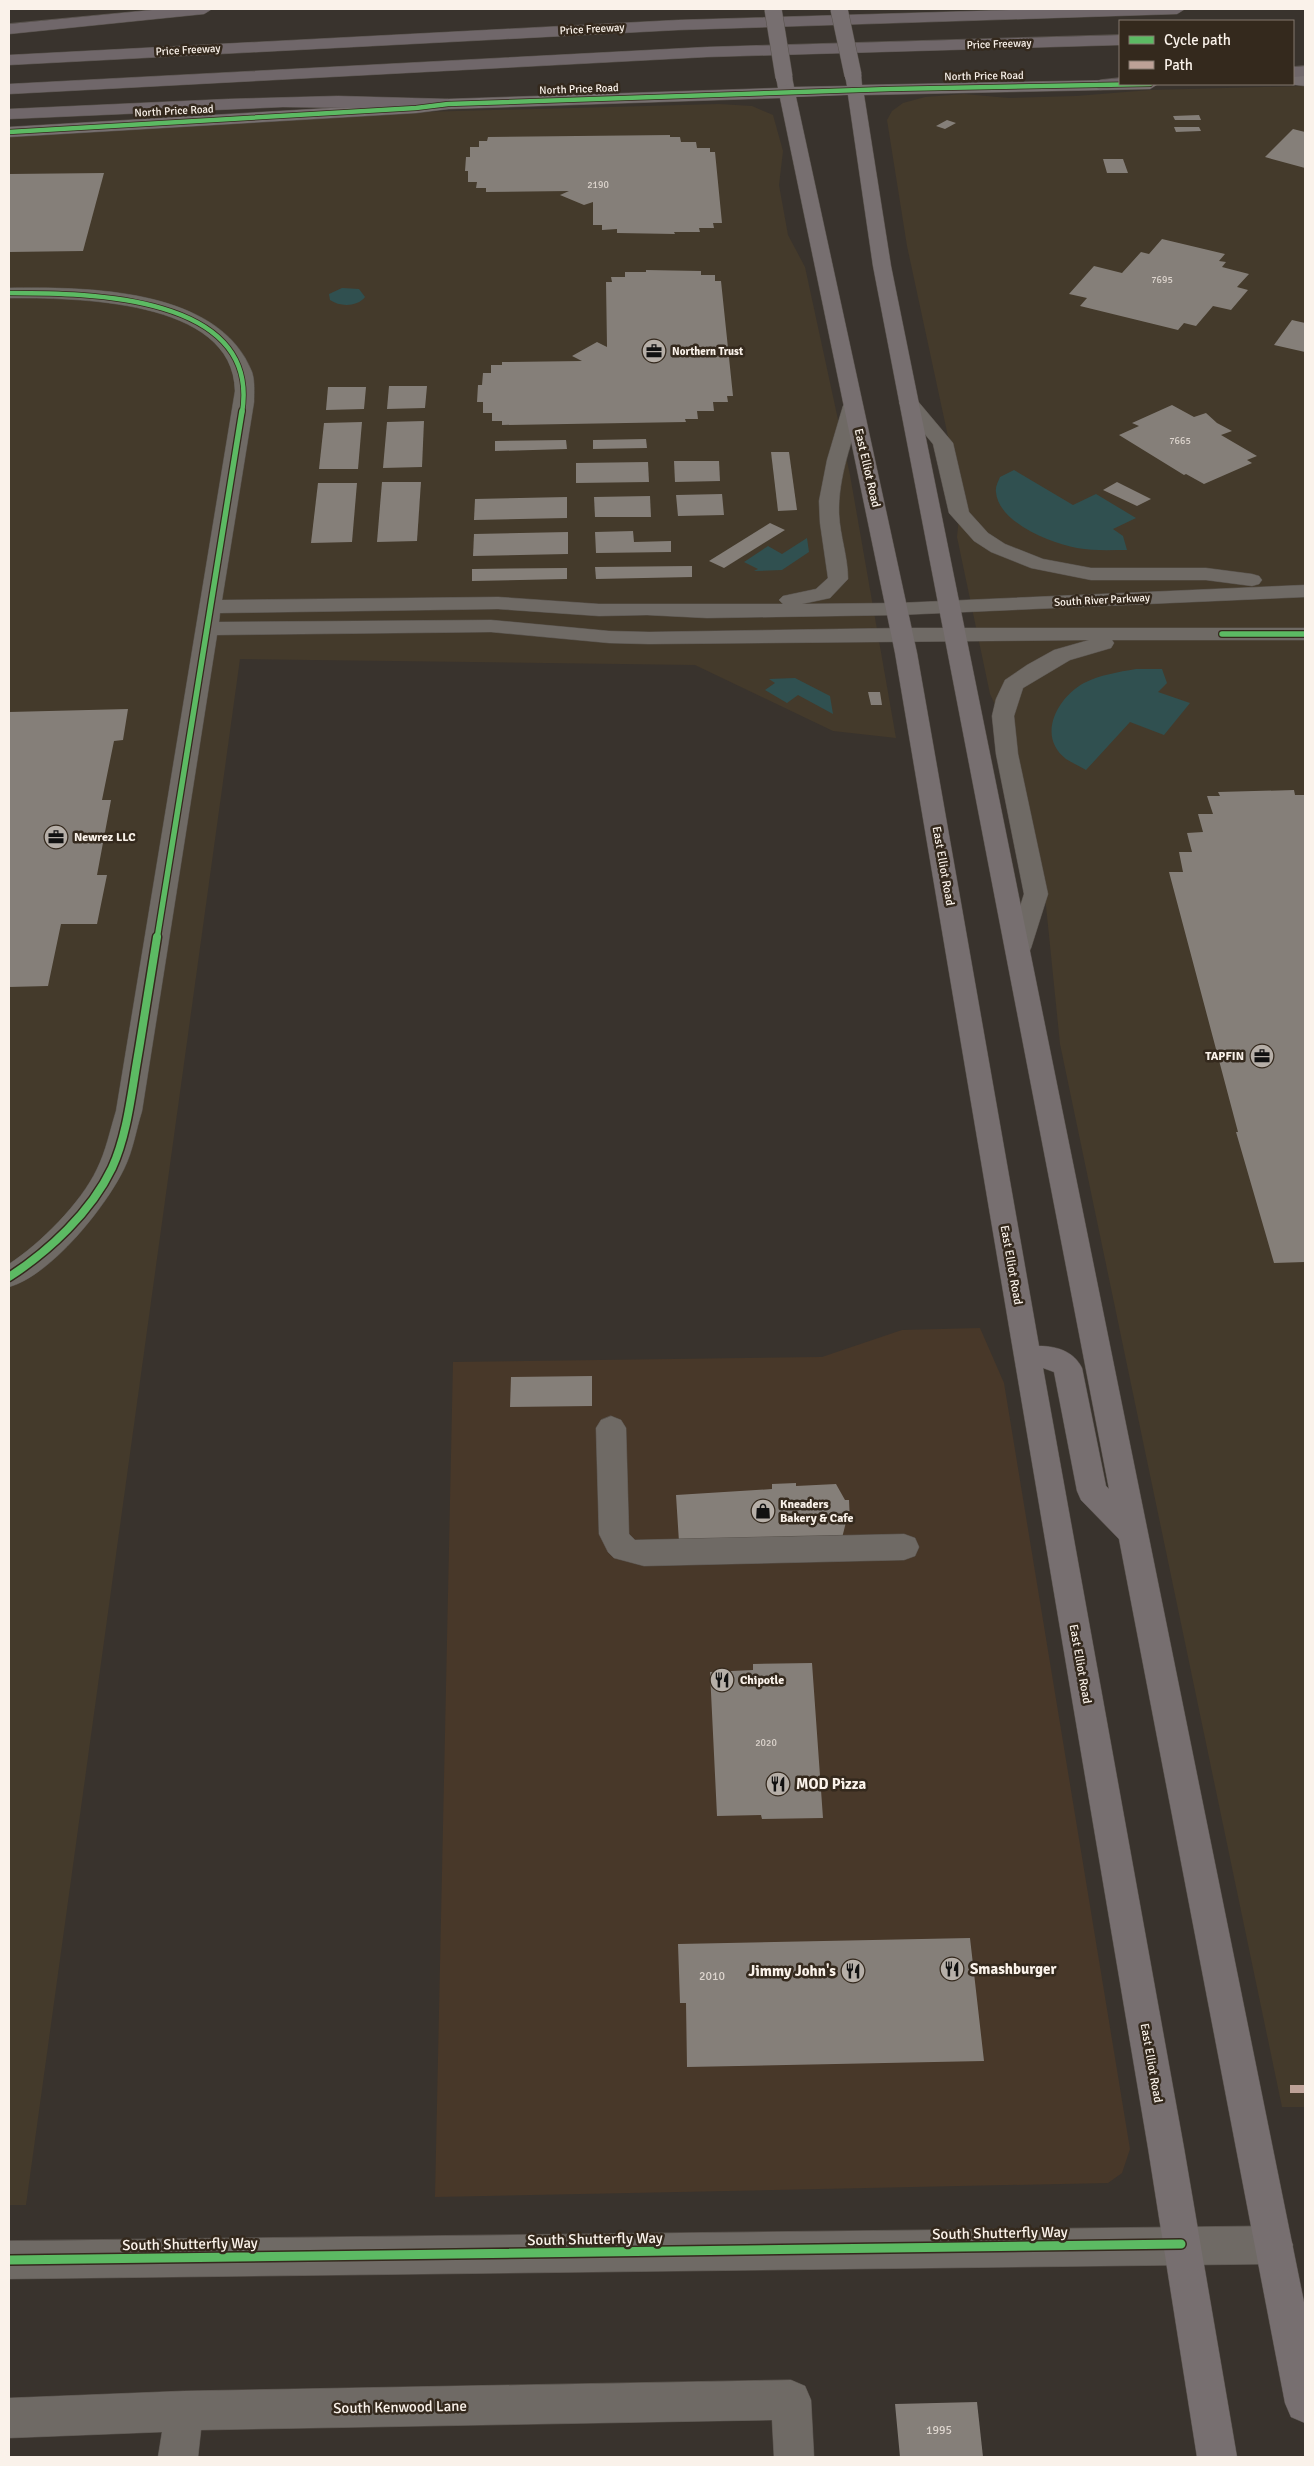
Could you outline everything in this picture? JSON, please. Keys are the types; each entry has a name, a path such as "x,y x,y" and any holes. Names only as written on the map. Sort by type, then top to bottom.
{"highway":[{"path":"9,29 204,9"},
{"name":"Price Freeway","path":"9,60 678,25 1177,9"},
{"name":"Price Freeway","path":"9,89 707,52 1119,40"},
{"path":"1100,85 1119,83"},
{"path":"9,114 251,104 413,102 448,104"}],"main road":[{"name":"East Elliot Road","path":"773,9 785,85 900,622 1217,2457"},
{"path":"839,9 855,83 882,266 1019,948 1305,2403"},
{"name":"North Price Road","path":"9,132 785,85 855,83 1119,85"},
{"path":"1027,1357 1055,1357 1063,1361 1068,1368 1092,1492 1135,1536"}],"street":[{"path":"9,293 100,295 147,304 197,322 222,341 231,353 242,372 244,402 129,1111 111,1169 85,1209 23,1269 9,1276"},
{"path":"909,403 943,443 959,513 981,537 1014,555 1062,570 1091,574 1206,574 1305,589"},
{"path":"211,607 498,603 599,610 647,609 786,601 823,594 838,579 839,568 829,517 829,499 838,455 853,406"},
{"name":"South River Parkway","path":"900,622 951,607 1305,589"},
{"path":"1104,600 1198,609 1305,606"},
{"path":"647,609 900,622 955,634 1305,634"},
{"path":"206,629 491,626 609,638 649,638 900,622"},
{"path":"1019,948 1036,894 1002,716 1013,685 1023,676 1062,655 1100,644 1222,634"},
{"path":"612,1428 614,1534 620,1547 626,1550 644,1553 904,1547"},
{"name":"South Shutterfly Way","path":"9,2260 1181,2244 1274,2245"},
{"name":"South Kenwood Lane","path":"9,2418 184,2411 791,2400 794,2457"},
{"path":"178,2457 184,2411"}],"shaded area":[{"path":"1305,86 1305,2107 1282,2107 1060,1044 1045,896 1012,740 990,694 957,537 961,497 907,246 887,120 892,111 903,103 925,97 964,94 1009,98 1076,96 1150,90"},
{"path":"719,104 752,106 773,115 783,151 779,185 788,235 805,267 850,475 896,738 833,731 695,665 240,659 26,2205 9,2205 9,137 383,113"},
{"path":"980,1328 1004,1383 1130,2149 1122,2173 1108,2183 435,2197 453,1362 822,1357 902,1330"}],"water":[{"path":"342,288 359,289 365,297 358,303 348,305 330,300 329,294"},
{"path":"1014,470 1073,505 1096,494 1136,518 1113,529 1123,536 1127,550 1089,550 1077,548 1040,536 1015,522 999,503 996,490 1000,477"},
{"path":"807,538 809,552 782,570 754,571 758,569 744,562 768,546 782,554"},
{"path":"1136,669 1162,669 1167,683 1158,692 1190,703 1164,735 1130,722 1086,770 1066,759 1057,750 1052,739 1052,729 1054,718 1066,698 1075,689 1090,680"},
{"path":"795,678 830,696 833,714 798,695 787,703 765,690 775,683 769,679"}],"building":[{"path":"1199,115 1201,120 1175,120 1173,116"},
{"path":"947,120 956,123 945,129 936,126"},
{"path":"1174,127 1199,127 1201,131 1176,132"},
{"path":"1293,129 1305,132 1305,168 1265,157"},
{"path":"670,135 670,137 680,137 681,142 696,142 697,148 710,148 710,152 715,152 722,223 713,223 714,228 699,228 700,232 674,232 675,234 617,233 617,229 602,230 602,225 593,225 593,202 584,205 560,195 569,191 486,192 486,188 476,188 477,182 468,182 468,171 465,171 466,157 470,157 470,147 479,147 479,141 487,141 488,137"},
{"path":"1103,159 1123,159 1128,173 1107,173"},
{"path":"104,173 83,251 9,252 9,174"},
{"path":"1162,239 1225,254 1219,261 1226,262 1222,267 1249,274 1237,287 1248,290 1231,310 1213,306 1196,326 1184,323 1178,330 1080,306 1087,298 1069,294 1094,266 1122,273 1141,252 1149,254"},
{"name":"Northern Trust","path":"646,270 701,271 701,275 715,275 715,281 721,281 733,396 727,396 728,402 713,402 714,411 697,411 698,419 685,419 686,422 502,425 502,421 492,421 492,413 483,413 483,402 477,402 478,385 482,385 483,373 491,373 491,365 502,365 502,362 582,361 572,356 597,342 607,347 606,282 612,282 611,277 625,277 625,272 646,272"},
{"path":"1292,320 1305,323 1305,352 1274,345"},
{"path":"389,386 427,386 425,408 387,409"},
{"path":"328,387 366,387 364,409 326,410"},
{"path":"1172,405 1194,417 1206,413 1217,423 1232,431 1221,435 1257,456 1247,460 1252,463 1204,484 1186,474 1184,475 1119,435 1139,426 1132,423"},
{"path":"424,421 422,467 383,468 387,422"},
{"path":"362,422 358,469 319,469 324,423"},
{"path":"646,439 647,448 593,449 593,440"},
{"path":"566,440 567,449 495,451 495,441"},
{"path":"771,452 789,452 797,510 778,511"},
{"path":"674,461 719,461 720,481 675,482"},
{"path":"648,462 649,482 576,483 576,463"},
{"path":"382,482 421,482 417,541 377,542"},
{"path":"1117,482 1151,499 1137,506 1103,490"},
{"path":"318,483 357,483 352,542 311,543"},
{"path":"722,494 724,515 678,516 676,495"},
{"path":"650,496 651,517 595,517 594,497"},
{"path":"567,497 567,518 474,520 475,499"},
{"path":"770,523 785,530 724,568 709,561"},
{"path":"633,531 634,542 671,541 671,552 596,553 595,532"},
{"path":"568,532 568,554 473,556 474,534"},
{"path":"692,566 692,577 596,579 595,567"},
{"path":"567,568 567,579 472,581 472,569"},
{"path":"868,692 880,692 882,705 871,705"},
{"name":"Newrez LLC","path":"128,709 123,740 114,741 102,800 111,800 97,875 107,875 97,924 61,924 48,986 9,987 9,712"},
{"name":"TAPFIN","path":"1294,790 1295,795 1305,795 1305,1262 1274,1263 1236,1132 1238,1132 1169,872 1183,872 1179,852 1192,852 1187,833 1203,832 1198,814 1213,814 1207,796 1220,796 1218,792"},
{"path":"592,1376 592,1406 510,1407 511,1377"},
{"name":"Kneaders Bakery & Cafe","path":"796,1483 796,1486 836,1484 845,1500 849,1500 850,1522 846,1522 842,1538 679,1542 676,1495 772,1489 772,1484"},
{"path":"812,1663 823,1818 762,1819 761,1815 717,1816 710,1672 753,1670 753,1664"},
{"path":"970,1938 984,2061 687,2067 686,2003 680,2003 678,1944"},
{"path":"977,2402 983,2457 900,2457 895,2404"}],"marked path":[{"path":"1290,2089 1305,2089"}],"cycle path":[{"path":"9,132 416,108 448,104 890,89 1119,85"},
{"path":"9,293 70,294 105,297 140,302 174,312 204,326 227,345 244,378 244,402 129,1111 114,1162 93,1198 52,1244 22,1269 9,1277"},
{"path":"1222,634 1305,634"},
{"path":"9,2260 1181,2244"}],"place":[{"name":"Northern Trust","path":"654,351"},
{"name":"Newrez LLC","path":"56,837"},
{"name":"TAPFIN","path":"1262,1056"},
{"name":"Kneaders Bakery & Cafe","path":"763,1511"},
{"name":"Chipotle","path":"722,1680"},
{"name":"MOD Pizza","path":"778,1784"},
{"name":"Smashburger","path":"952,1969"},
{"name":"Jimmy John's","path":"853,1971"}]}
